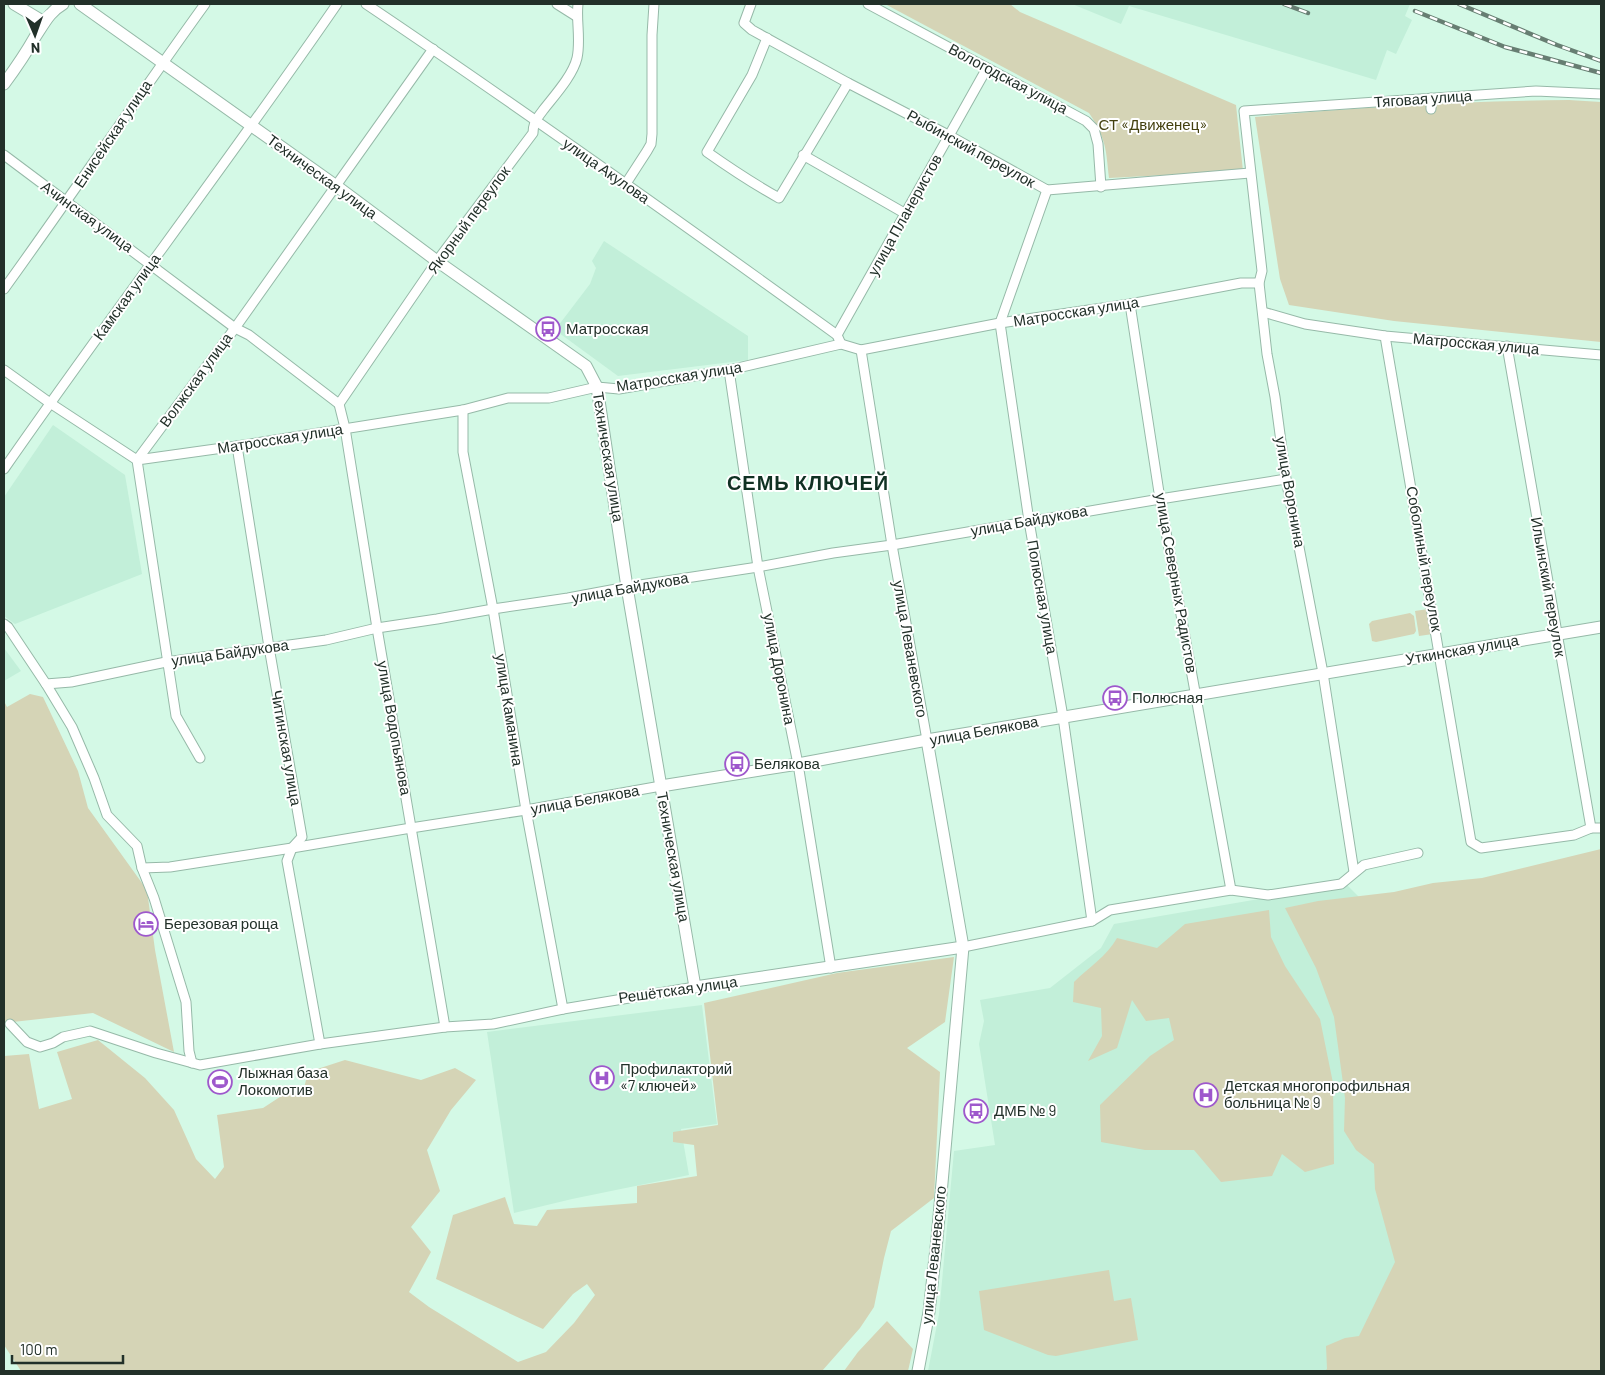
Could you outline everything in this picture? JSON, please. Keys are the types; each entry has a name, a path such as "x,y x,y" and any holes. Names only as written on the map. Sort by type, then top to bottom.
{"street":[{"path":"14,4 44,22"},
{"path":"4,84 52,11 63,4"},
{"name":"Техническая улица","path":"80,4 335,186 437,262 586,366 597,387 627,587 695,987"},
{"name":"Енисейская улица","path":"4,289 205,4"},
{"name":"Камская улица","path":"4,469 337,4"},
{"name":"улица Акулова","path":"366,4 535,121 839,340"},
{"path":"557,4 576,16"},
{"name":"Якорный переулок","path":"339,404 437,262 533,133 535,121 561,87 577,58 579,24 576,16 578,4"},
{"path":"625,185 650,144 652,134 652,35 654,4"},
{"name":"Рыбинский переулок","path":"751,4 744,23 752,30 1047,190 1101,187 1250,173"},
{"name":"Вологодская улица","path":"868,4 1086,121 1094,129 1098,144 1101,187"},
{"path":"768,38 752,75 707,152 736,173 779,198 803,155 848,83"},
{"name":"Волжская улица","path":"137,460 235,328 433,49"},
{"name":"улица Планеристов","path":"839,340 906,214 988,68"},
{"name":"Тяговая улица","path":"1244,111 1536,91 1601,94"},
{"path":"1431,98 1431,110"},
{"name":"улица Воронина","path":"1244,111 1262,271 1259,283 1286,479 1323,673 1354,872"},
{"name":"Ачинская улица","path":"4,155 235,328 249,335 339,404"},
{"path":"803,155 906,214"},
{"name":"Полюсная улица","path":"1047,190 1000,323 1029,521 1063,717 1092,921"},
{"name":"Матросская улица","path":"137,460 463,410 508,398 549,398 597,387 619,389 729,370 839,340 861,350 1000,323 1130,304 1241,283 1259,283"},
{"name":"улица Северных Радистов","path":"1130,304 1160,498 1231,890"},
{"name":"Матросская улица","path":"1263,312 1305,324 1385,336 1601,356"},
{"name":"Соболиный переулок","path":"1385,336 1472,842 1481,848 1574,835 1592,828"},
{"name":"Ильинский переулок","path":"1507,346 1556,634 1592,828"},
{"name":"улица Леваневского","path":"861,350 892,546 963,947 929,1312 918,1371"},
{"path":"4,370 50,403 137,460 166,662 176,716 200,758"},
{"name":"улица Доронина","path":"729,370 758,566 798,764 831,968"},
{"path":"339,404 345,428"},
{"name":"улица Каманина","path":"463,410 464,452 493,608 526,810 563,1009"},
{"name":"улица Водопьянова","path":"345,428 445,1027"},
{"name":"Читинская улица","path":"237,446 268,647 302,838 292,848 287,861 320,1044"},
{"name":"улица Байдукова","path":"46,684 71,682 166,662 326,640 377,628 493,608 568,598 834,553 892,546 1160,498 1286,479"},
{"path":"4,624 8,627 46,684 72,728 94,778 107,815 137,846 142,868 154,898 186,1002 189,1051 192,1063"},
{"name":"Уткинская улица","path":"1323,673 1601,627"},
{"name":"улица Белякова","path":"142,868 170,867 526,810 1323,673"},
{"path":"1592,828 1601,828"},
{"name":"Решётская улица","path":"10,1024 27,1042 40,1047 53,1043 62,1036 90,1031 156,1053 200,1065 320,1044 445,1027 493,1024 563,1009 695,987 963,947 1092,921 1110,910 1231,890 1268,895 1342,884 1364,865 1418,853"}],"shaded area":[{"path":"1072,4 1410,4 1405,16 1412,20 1396,54 1387,50 1376,80 1129,6 1121,24"},
{"path":"604,241 748,336 748,360 618,376 555,330 590,284 596,268 592,261"},
{"path":"53,425 125,475 142,574 15,624 4,616 4,497"},
{"path":"4,648 21,671 4,681"},
{"name":"Детская многопрофильная больница № 9","path":"1346,884 1366,904 1447,945 1382,1371 928,1371 939,1314 954,1151 995,1145 979,1044 984,1021 980,1000 1050,988 1101,948 1114,924"},
{"name":"Профилакторий «7 ключей»","path":"702,1005 717,1124 681,1129 689,1175 514,1213 487,1032"}],"green space":[{"name":"СТ «Движенец»","path":"885,4 1010,4 1020,12 1236,105 1243,171 1109,178 1102,137 1089,113"},
{"path":"1569,100 1601,102 1601,342 1394,321 1289,305 1280,279 1255,117 1412,105"},
{"path":"1428,609 1433,634 1419,636 1415,611"},
{"path":"1410,613 1414,616 1416,631 1414,634 1376,642 1372,641 1369,624 1372,621"},
{"path":"30,694 43,697 78,771 88,808 147,890 155,950 174,1052 93,1013 4,1023 4,701 7,707"},
{"path":"1601,849 1601,1371 1325,1371 1327,1369 1326,1346 1345,1338 1359,1336 1395,1262 1375,1189 1374,1164 1356,1150 1344,1131 1345,1098 1334,1017 1316,968 1285,908 1318,901 1394,892 1433,883 1482,878"},
{"path":"1269,910 1271,937 1285,966 1320,1019 1333,1083 1334,1164 1305,1172 1282,1154 1272,1176 1221,1182 1194,1150 1145,1150 1101,1142 1100,1105 1150,1056 1174,1040 1169,1018 1146,1021 1132,1000 1117,1048 1088,1061 1102,1036 1101,1008 1073,1002 1074,982 1103,956 1117,938 1157,948 1185,924"},
{"path":"954,957 945,1022 907,1048 940,1072 934,1198 891,1231 874,1307 860,1328 822,1371 21,1371 4,1345 4,1056 29,1054 39,1109 72,1099 57,1052 98,1040 145,1078 174,1110 196,1159 215,1179 224,1167 217,1115 263,1108 286,1093 303,1092 308,1072 345,1060 421,1080 455,1068 476,1080 451,1110 427,1150 440,1191 411,1227 431,1252 409,1292 429,1307 518,1362 546,1352 574,1323 595,1295 587,1284 573,1294 543,1329 436,1279 453,1215 505,1197 514,1224 537,1226 547,1210 637,1203 637,1186 697,1176 694,1145 673,1142 673,1132 718,1125 704,1003 837,973"},
{"path":"1109,1270 1114,1301 1131,1298 1138,1340 1056,1356 1048,1355 984,1330 979,1291"},
{"path":"887,1321 913,1349 908,1371 844,1371 858,1352"}],"railway":[{"path":"1284,4 1308,13"},
{"path":"1459,4 1557,45 1601,61"},
{"path":"1415,11 1505,47 1601,73"}],"place":[{"name":"Матросская","path":"548,329"},
{"name":"Полюсная","path":"1115,698"},
{"name":"Белякова","path":"737,764"},
{"name":"Березовая роща","path":"146,924"},
{"name":"Профилакторий «7 ключей»","path":"602,1078"},
{"name":"Лыжная база Локомотив","path":"220,1082"},
{"name":"Детская многопрофильная больница № 9","path":"1206,1095"},
{"name":"ДМБ № 9","path":"976,1111"}],"district":[{"name":"СЕМЬ КЛЮЧЕЙ","path":"808,483"}]}
